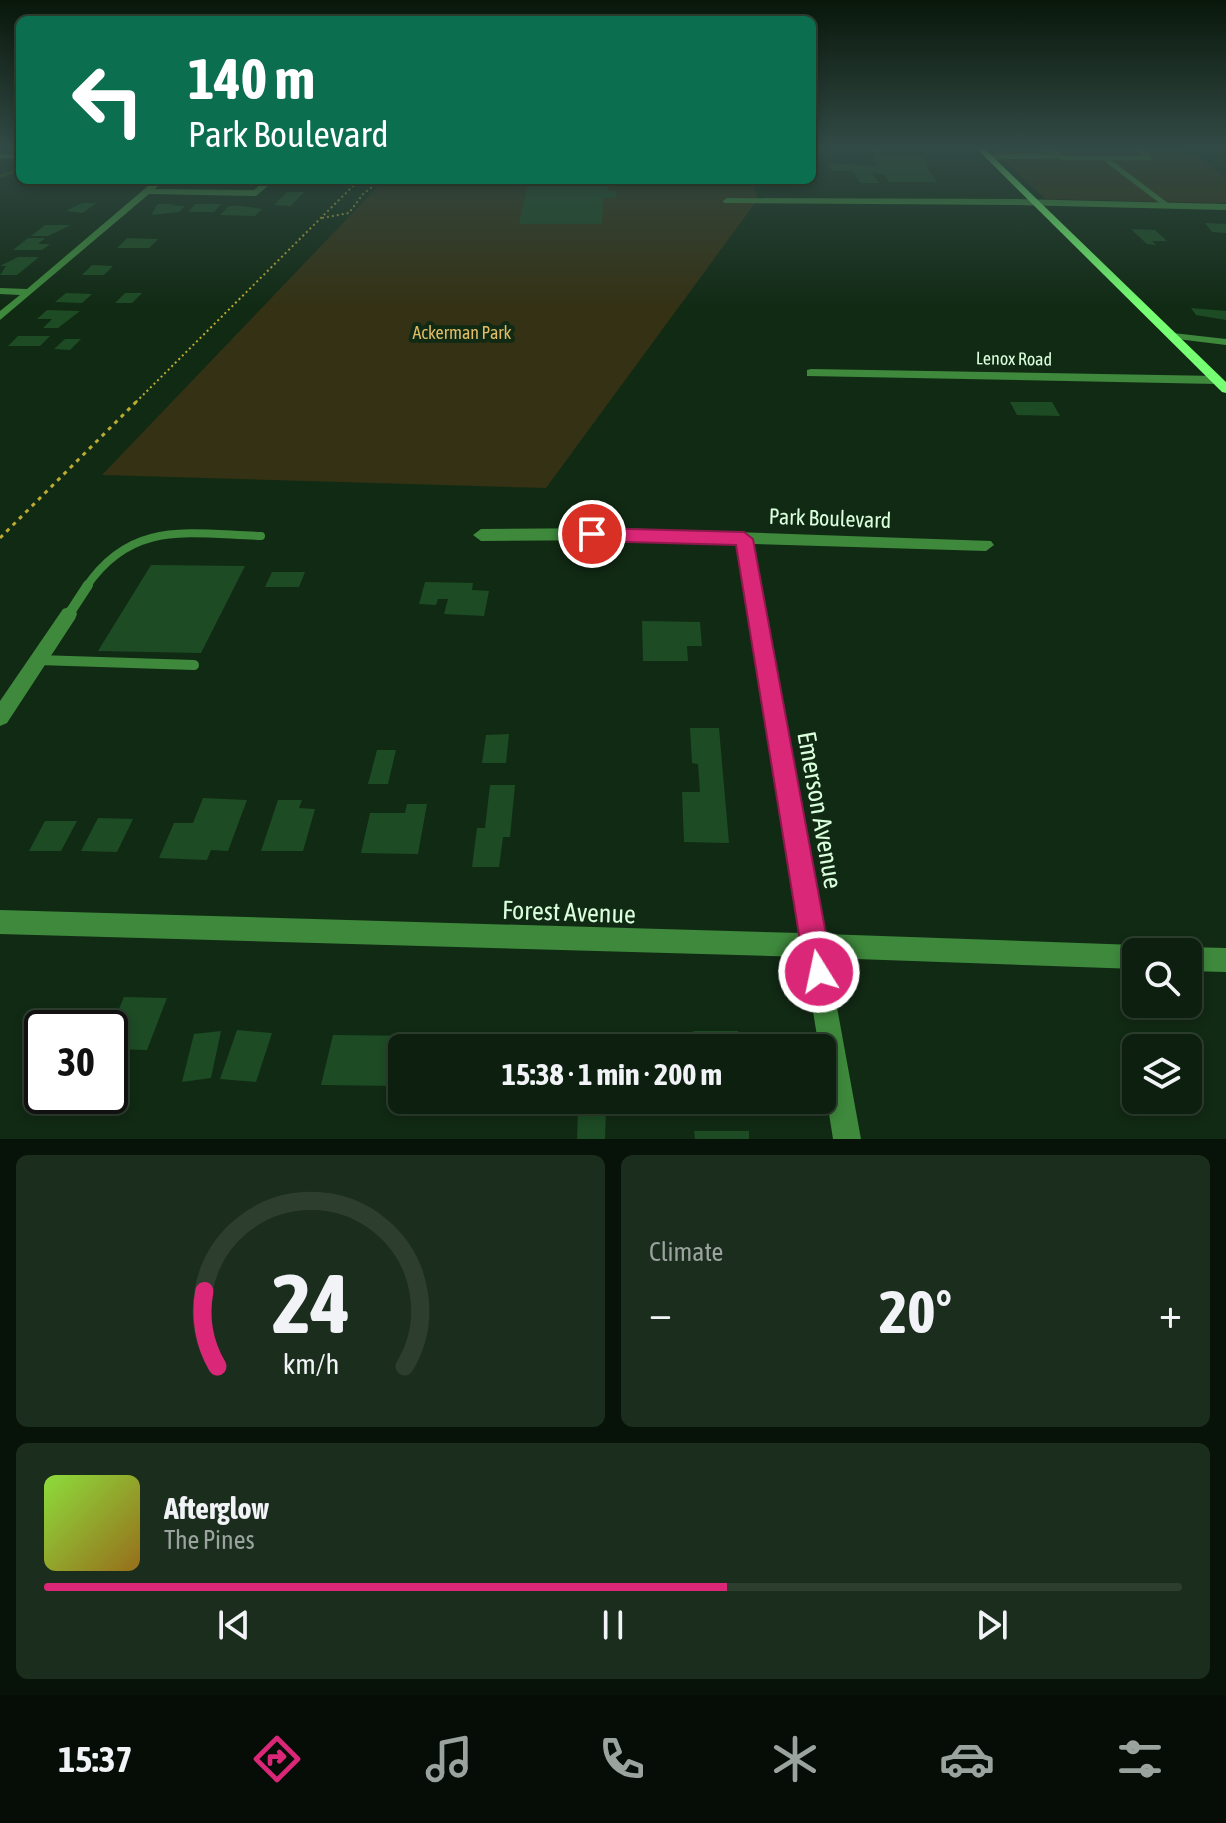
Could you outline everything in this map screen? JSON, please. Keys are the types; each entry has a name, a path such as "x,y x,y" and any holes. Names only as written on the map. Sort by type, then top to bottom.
{"main road":[{"path":"1035,202 1221,384"}],"street":[{"path":"0,317 135,201"},
{"path":"774,201 1035,202 1226,207"},
{"path":"0,291 29,292"},
{"path":"1173,336 1226,342"},
{"name":"Lenox Road","path":"811,373 1221,384"},
{"name":"Park Boulevard","path":"481,535 619,534 986,545"},
{"name":"Emerson Avenue","path":"744,539 847,1139"},
{"path":"0,717 69,614"},
{"name":"Forest Avenue","path":"0,922 604,941 815,944 1122,956"},
{"path":"1202,959 1226,960"}],"lane":[{"path":"1161,201 1165,204"},
{"path":"69,614 110,556 133,542 159,536 261,536"},
{"path":"38,660 194,665"}],"path":[{"path":"0,538 338,201"},
{"path":"322,218 349,213 358,201"}],"green space":[{"name":"Ackerman Park","path":"364,201 756,201 546,488 102,475"},
{"path":"1143,201 1226,201 1226,203"}],"building":[{"path":"278,201 296,201 291,206 274,205"},
{"path":"524,201 603,201 602,224 519,224"},
{"path":"82,203 96,203 83,213 66,211"},
{"path":"158,204 185,206 179,212 151,215"},
{"path":"195,204 221,204 214,212 188,212"},
{"path":"229,206 262,209 255,216 220,215"},
{"path":"1205,223 1226,224 1226,233 1212,232"},
{"path":"45,225 71,225 48,236 31,236"},
{"path":"1131,229 1155,230 1167,241 1147,244"},
{"path":"28,238 45,238 38,244 50,244 42,250 13,250"},
{"path":"127,238 158,239 149,248 117,248"},
{"path":"18,257 39,257 17,275 0,275 6,266 0,266"},
{"path":"92,265 113,266 104,275 82,275"},
{"path":"66,293 92,294 82,303 55,302"},
{"path":"125,293 142,293 132,303 115,303"},
{"path":"1191,308 1226,311 1226,320 1196,315"},
{"path":"47,310 80,311 58,328 43,328 52,319 37,319"},
{"path":"18,336 50,336 40,346 8,346"},
{"path":"65,339 81,339 70,350 54,349"},
{"path":"1010,402 1052,402 1060,416 1017,415"},
{"path":"151,565 245,566 201,653 98,651"},
{"path":"272,572 305,572 299,587 265,587"},
{"path":"425,582 473,583 472,590 489,591 484,616 444,614 448,599 438,599 436,605 419,604"},
{"path":"642,621 700,622 702,646 687,646 688,661 643,661"},
{"path":"690,728 719,728 729,843 684,842 682,792 700,792 698,764 692,763"},
{"path":"509,734 506,763 482,763 486,735"},
{"path":"377,750 396,750 388,784 368,784"},
{"path":"490,785 515,785 510,837 503,837 499,867 472,867 477,828 485,828"},
{"path":"203,798 247,800 228,851 211,850 207,860 159,858 174,823 193,823"},
{"path":"278,800 302,800 299,808 315,809 303,851 261,851"},
{"path":"407,804 427,804 418,854 361,853 370,813 405,813"},
{"path":"98,818 133,819 117,852 81,851"},
{"path":"45,821 77,821 61,851 29,851"},
{"path":"124,997 167,998 147,1050 128,1049 128,1010 118,1010"},
{"path":"237,1030 272,1033 256,1082 220,1079"},
{"path":"221,1031 211,1078 182,1082 194,1034"},
{"path":"693,1031 738,1031 738,1034 693,1034"},
{"path":"448,1032 495,1032 495,1034"},
{"path":"333,1035 388,1036 388,1086 321,1085"},
{"path":"578,1114 606,1114 605,1139 577,1139"},
{"path":"694,1131 749,1131 749,1139 695,1139"}],"route":[{"path":"592,534 744,539 819,972"}]}
